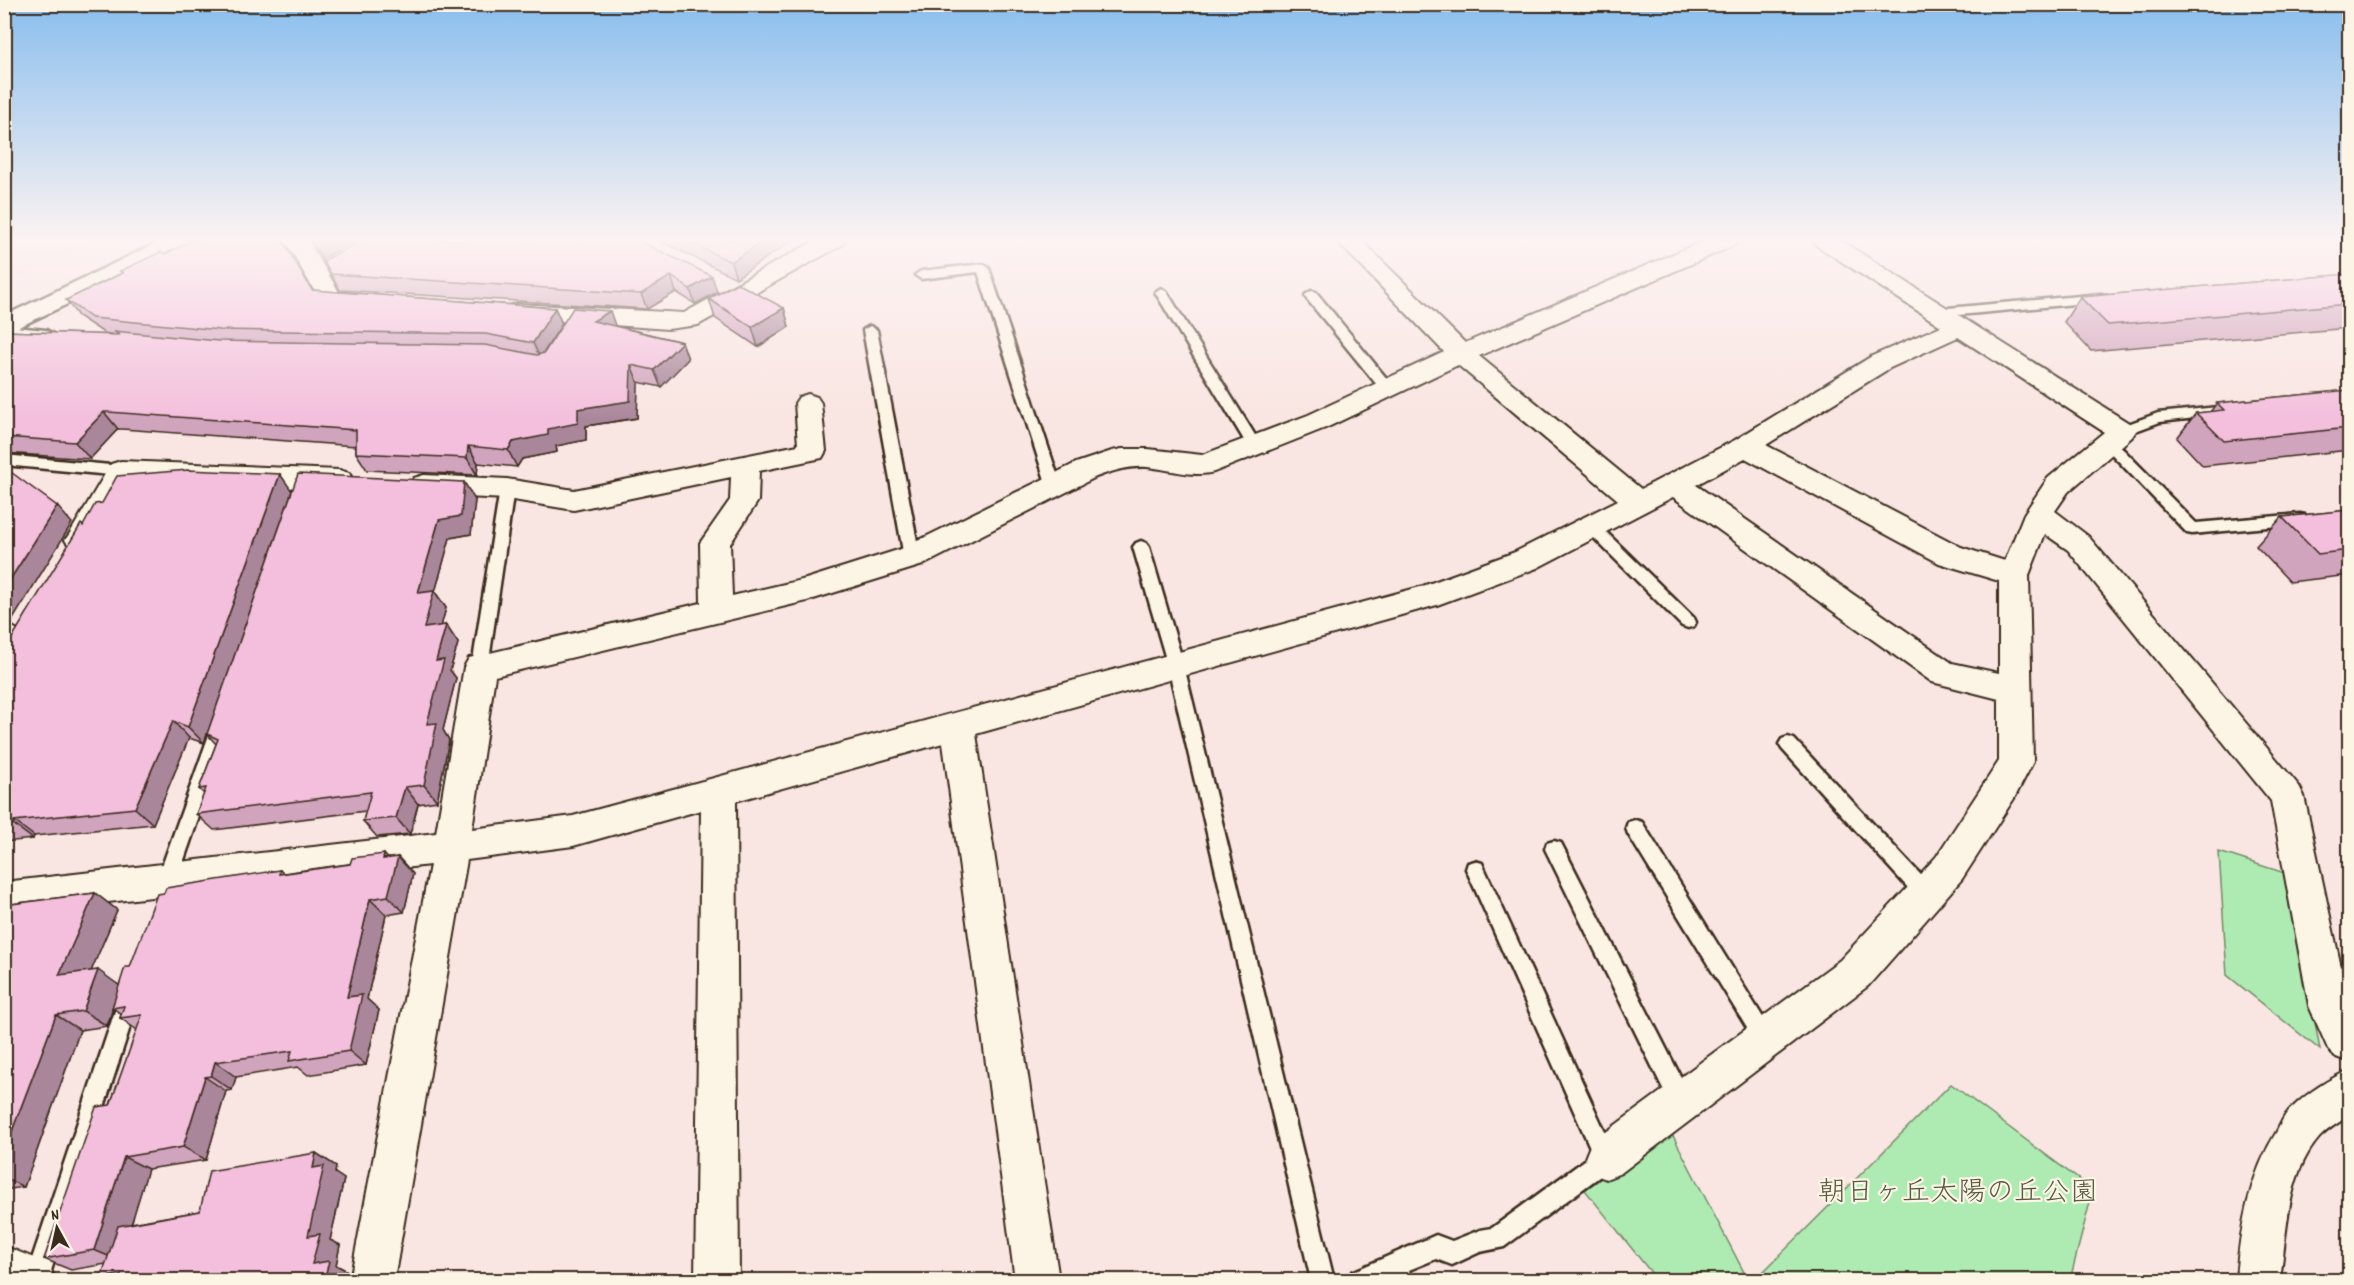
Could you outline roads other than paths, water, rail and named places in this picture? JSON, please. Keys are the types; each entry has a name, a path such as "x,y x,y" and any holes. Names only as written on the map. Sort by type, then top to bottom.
{"street":[{"path":"4,328 61,300"},
{"path":"345,300 390,303"},
{"path":"495,310 573,324 688,320 712,300"},
{"path":"1407,300 1461,354 1639,502"},
{"path":"372,1281 451,847 480,667 807,590 912,557 1086,470 1122,458 1148,458 1204,465 1318,421 1461,354 1587,300"},
{"path":"1606,1158 1854,973 1949,868 2003,787 2016,762 2013,576 2038,514 2058,485 2115,436 1917,300"},
{"path":"4,898 164,891 451,847 573,831 1426,597 1526,560 1676,484 1745,446 1948,320"},
{"path":"401,484 507,489 574,500 812,451 808,403"},
{"path":"1745,446 1950,555 2013,576"},
{"path":"717,611 715,543 744,501 745,465"},
{"path":"63,568 121,471 302,490 365,482"},
{"path":"1676,484 1943,673 2016,690"},
{"path":"2038,514 2078,543 2287,796 2328,1006 2342,1036 2349,1043"},
{"path":"958,727 1036,1281"},
{"path":"717,1281 719,792"},
{"path":"2258,1281 2266,1217 2277,1170 2305,1123 2349,1090"},
{"path":"4,1268 35,1281"}],"lane":[{"path":"994,300 1054,486"},
{"path":"1166,300 1254,446"},
{"path":"1315,300 1387,388"},
{"path":"1948,320 2087,300"},
{"path":"4,328 64,336"},
{"path":"870,330 912,557"},
{"path":"2237,410 2158,418 2115,436 2192,529 2316,517"},
{"path":"4,460 121,471"},
{"path":"480,667 507,489"},
{"path":"1591,526 1688,622"},
{"path":"1141,548 1176,666 1323,1281"},
{"path":"164,891 229,702"},
{"path":"1788,744 1926,894"},
{"path":"1635,828 1765,1039"},
{"path":"1554,849 1681,1101"},
{"path":"1360,1281 1399,1273 1436,1246 1452,1253 1480,1241 1496,1239 1606,1158 1474,869"},
{"path":"35,1281 135,980"}],"park label":[{"name":"朝日ヶ丘太陽の丘公園","path":"1958,1195"}]}
